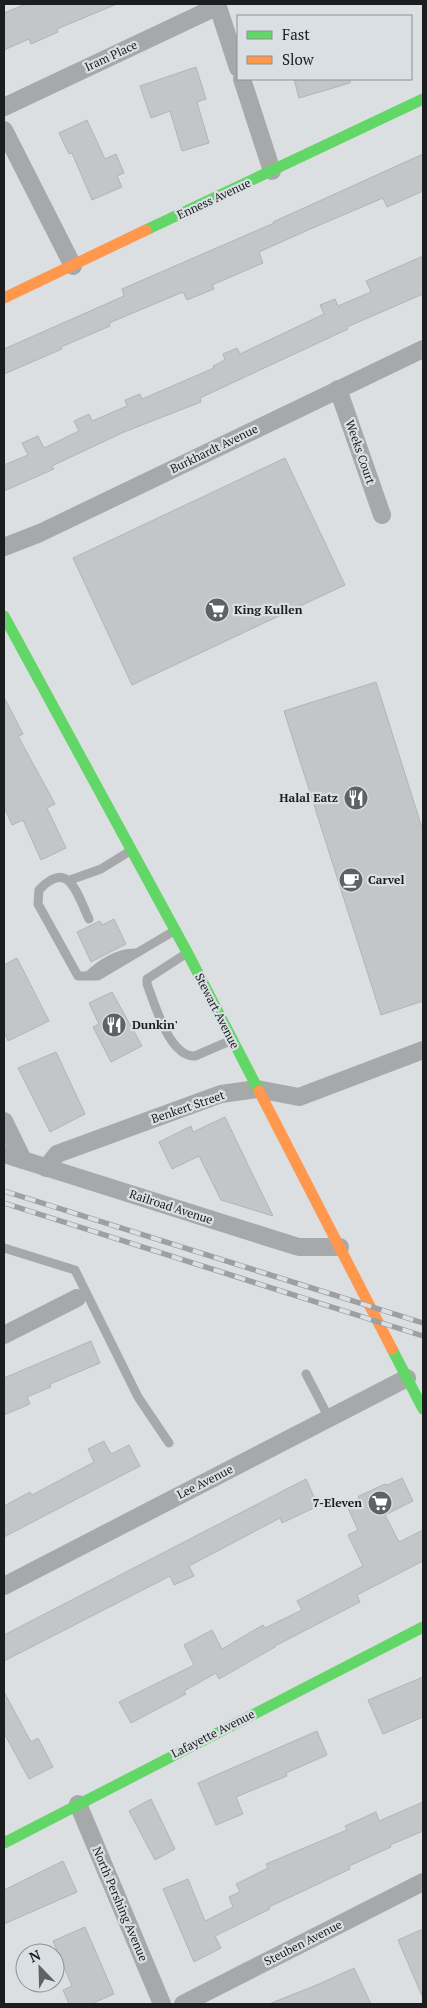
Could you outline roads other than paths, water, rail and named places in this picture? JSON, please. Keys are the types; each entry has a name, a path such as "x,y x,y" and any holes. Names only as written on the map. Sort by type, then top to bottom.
{"street":[{"name":"Iram Place","path":"4,107 217,5 237,65"},
{"path":"242,80 272,171"},
{"name":"Enness Avenue","path":"4,298 423,100"},
{"path":"4,130 73,266"},
{"name":"Burkhardt Avenue","path":"4,547 40,533 423,349"},
{"name":"Weeks Court","path":"338,390 382,515"},
{"name":"Stewart Avenue","path":"4,616 130,851 187,952 423,1409"},
{"name":"Benkert Street","path":"46,1168 57,1154 221,1094 257,1089 299,1097 423,1050"},
{"path":"4,1121 23,1160"},
{"name":"Railroad Avenue","path":"4,1154 289,1244 300,1247 340,1247"},
{"path":"4,1335 76,1298"},
{"name":"Lee Avenue","path":"4,1586 407,1378"},
{"name":"Lafayette Avenue","path":"4,1843 423,1627"},
{"name":"North Pershing Avenue","path":"78,1804 162,2004"},
{"name":"Steuben Avenue","path":"182,2004 423,1882"}],"lane":[{"path":"70,880 101,869 130,851"},
{"path":"89,919 70,880 61,876 49,879 39,890 38,904 78,976 98,976 175,931"},
{"path":"187,952 147,980 167,1033 177,1048 190,1056 232,1040"},
{"path":"4,1248 75,1270 138,1397 169,1443"},
{"path":"306,1374 329,1418"}],"railway":[{"path":"4,1191 423,1323"},
{"path":"4,1203 423,1336"}],"place":[{"name":"King Kullen","path":"217,610"},
{"name":"Halal Eatz","path":"356,798"},
{"name":"Carvel","path":"351,880"},
{"name":"Dunkin'","path":"114,1025"},
{"name":"7-Eleven","path":"380,1503"}]}
